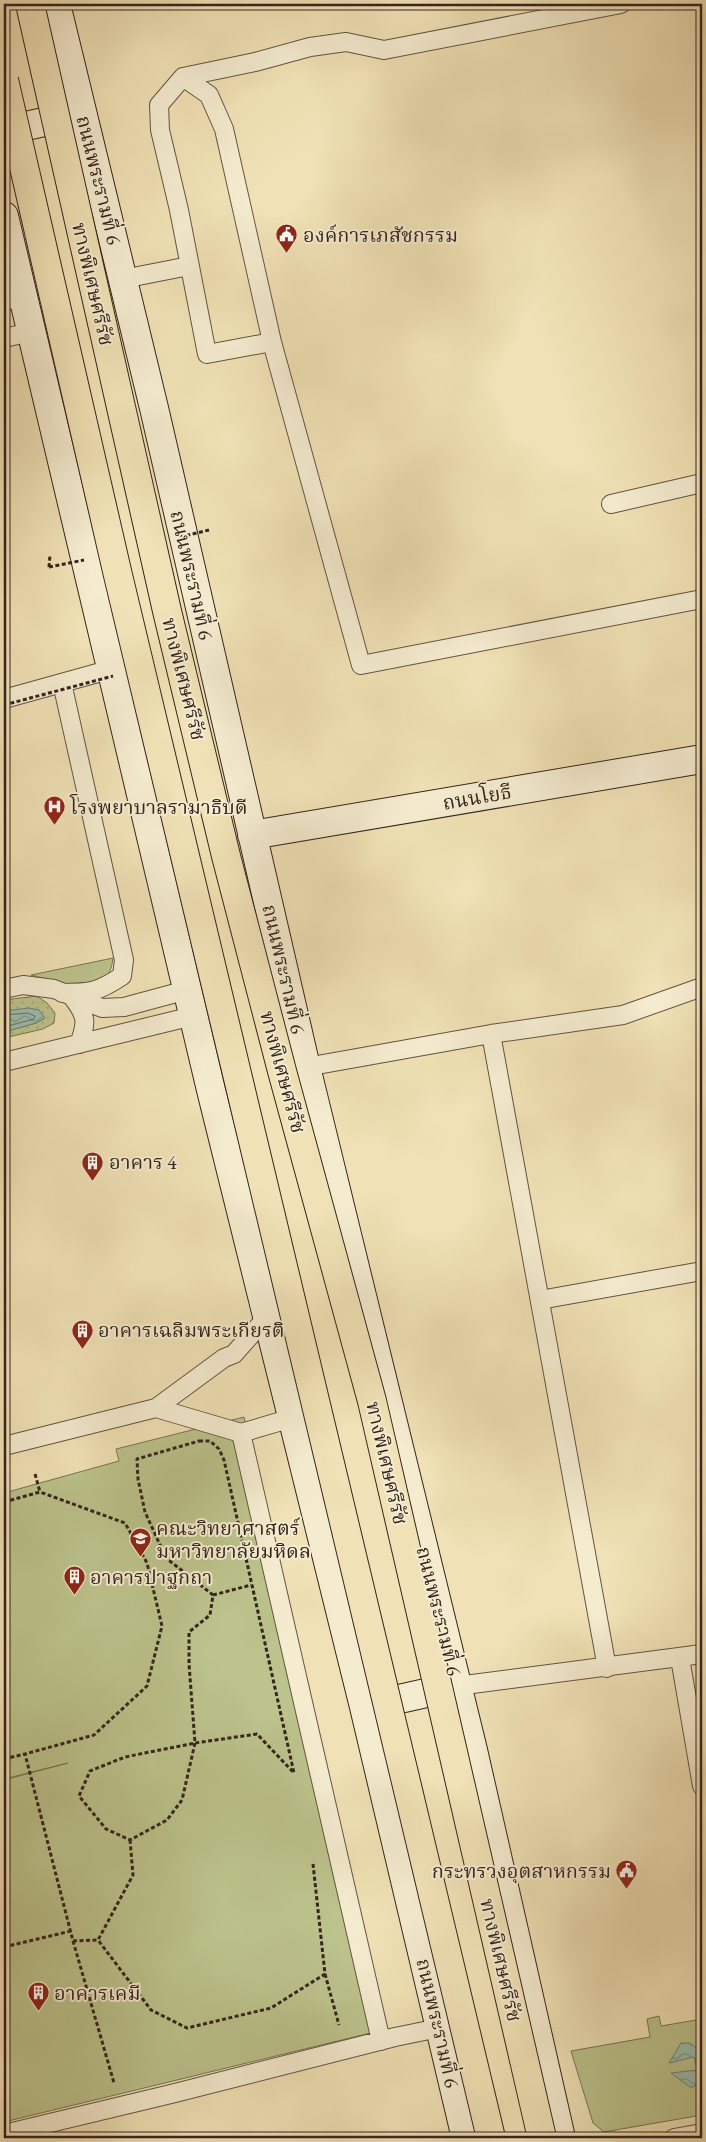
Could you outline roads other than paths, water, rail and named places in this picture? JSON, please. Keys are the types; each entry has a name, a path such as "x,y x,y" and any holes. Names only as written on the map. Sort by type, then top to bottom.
{"highway":[{"name":"ทางพิเศษศรีรัช","path":"30,4 167,611 226,856 282,1071 372,1401 542,2138"},
{"name":"ทางพิเศษศรีรัช","path":"4,80 120,580 491,2138"}],"main road":[{"name":"ถนนพระรามที่ 6","path":"56,4 123,279 306,1067 458,1686 562,2138"},
{"path":"4,130 83,113"},
{"name":"ถนนพระรามที่ 6","path":"4,216 13,298 31,332 116,672 190,1003 364,1707 466,2138"},
{"name":"ถนนโยธี","path":"252,835 702,759"},
{"path":"364,1707 458,1686"}],"lane":[{"path":"272,342 207,354 179,210 160,130 159,105 183,77 255,62 310,47 346,42 384,50 622,4"},
{"path":"183,77 209,95 224,128 272,342 361,665 702,599"},
{"path":"123,279 189,266"},
{"path":"4,338 31,332"},
{"path":"611,504 702,483"},
{"path":"4,699 62,683 116,672"},
{"path":"62,683 124,960 122,976 104,988 88,993 68,995"},
{"path":"4,989 23,985 54,989 102,1008 190,1003"},
{"path":"306,1067 491,1034 623,1015 702,987"},
{"path":"68,995 84,1012 85,1028 79,1044"},
{"path":"4,1062 79,1044 190,1003"},
{"path":"491,1034 608,1668"},
{"path":"540,1300 702,1271"},
{"path":"4,1446 156,1408 224,1358 234,1354 267,1317"},
{"path":"156,1408 241,1433 292,1418"},
{"path":"241,1433 381,2041"},
{"path":"458,1686 608,1668 702,1654"},
{"path":"680,1658 702,1786"},
{"path":"4,2134 439,2028"},
{"path":"674,2138 702,2134"}],"water":[{"path":"29,1008 39,1010 45,1018 36,1023 4,1032 4,1011"},
{"path":"681,2043 690,2043 702,2053 702,2075 694,2087 690,2087 671,2073 697,2070 694,2057 669,2063"}],"place":[{"name":"องค์การเภสัชกรรม","path":"287,254"},
{"name":"โรงพยาบาลรามาธิบดี","path":"54,826"},
{"name":"อาคาร 4","path":"93,1181"},
{"name":"อาคารเฉลิมพระเกียรติ","path":"82,1349"},
{"name":"คณะวิทยาศาสตร์ มหาวิทยาลัยมหิดล","path":"140,1558"},
{"name":"อาคารปาฐกถา","path":"74,1596"},
{"name":"กระทรวงอุตสาหกรรม","path":"627,1890"},
{"name":"อาคารเคมี","path":"38,2012"}]}
